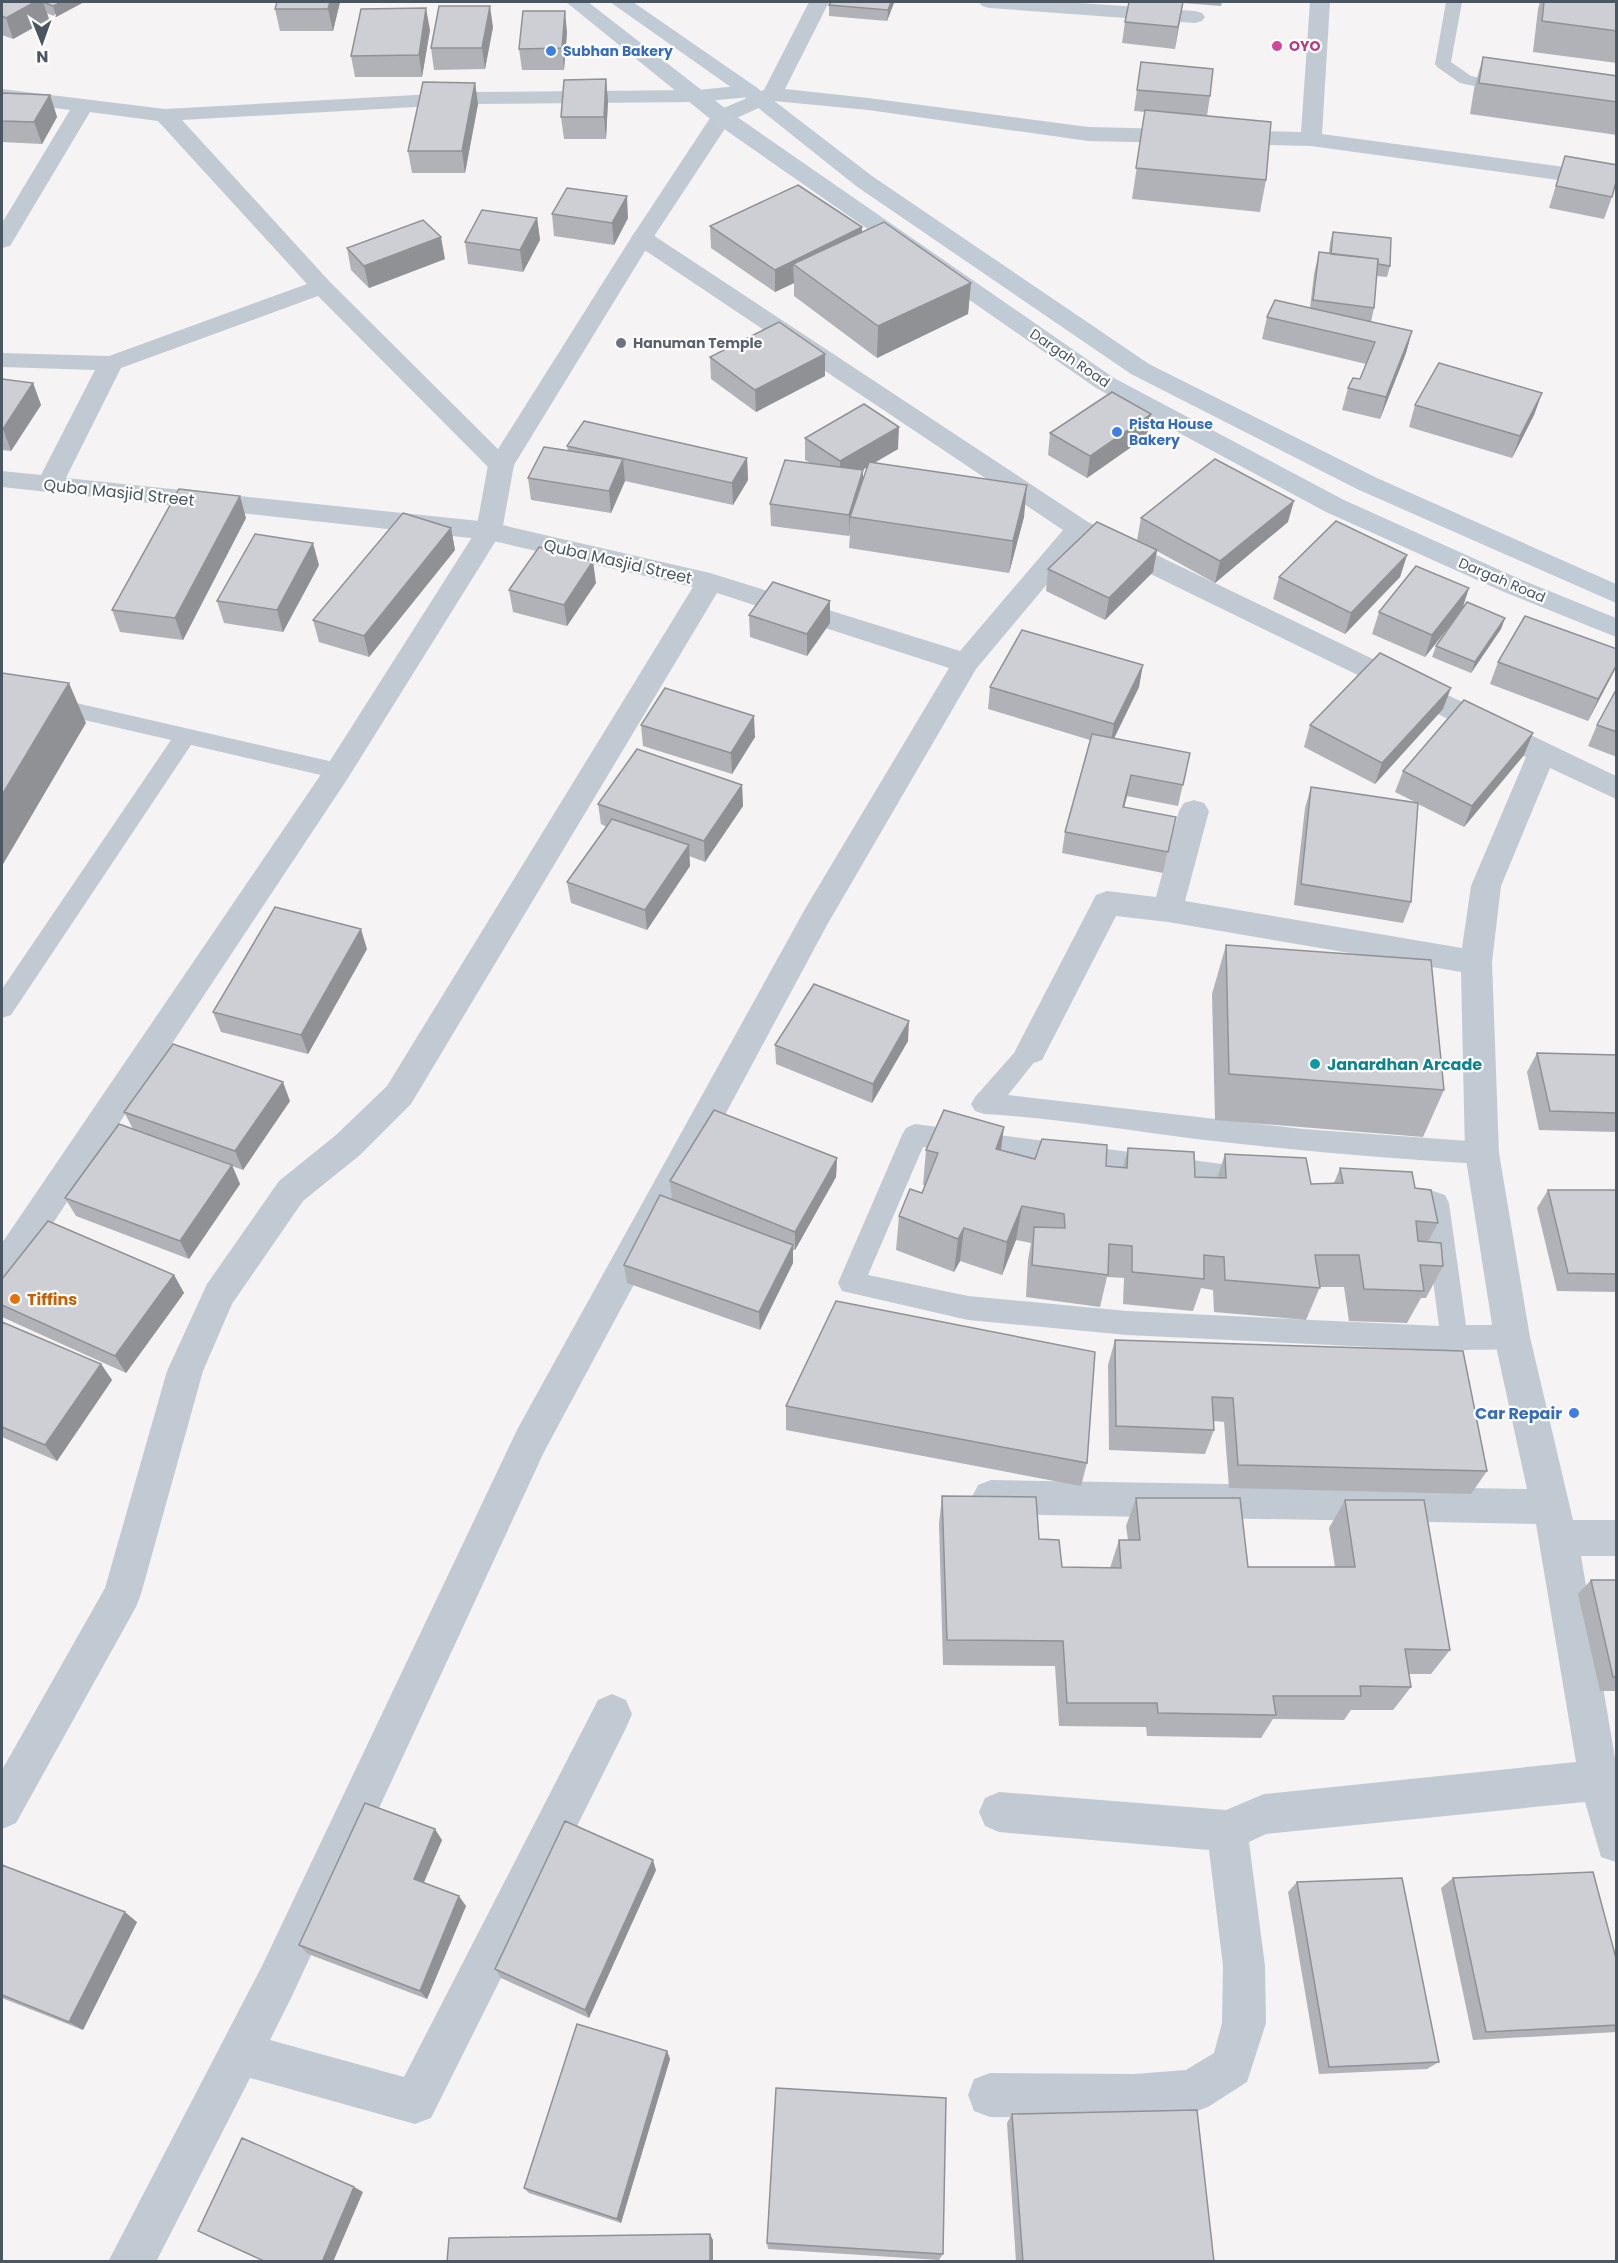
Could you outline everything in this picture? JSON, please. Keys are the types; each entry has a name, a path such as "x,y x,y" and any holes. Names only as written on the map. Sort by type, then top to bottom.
{"main road":[{"name":"Dargah Road","path":"576,2 722,117 1105,382 1335,506 1513,586 1617,628"},
{"name":"Dargah Road","path":"620,2 760,95 864,181 1140,369 1368,484 1617,594"}],"street":[{"path":"2,1270 338,771 489,531 501,465 642,238 722,117 760,95 819,2"},
{"path":"989,2 1195,17"},
{"path":"1311,139 1320,2"},
{"path":"2,95 165,115 469,98 760,95 868,104 1088,134 1311,139 1617,181"},
{"path":"2,241 84,105"},
{"path":"165,115 322,287 501,465"},
{"path":"642,238 1079,528 1617,788"},
{"path":"2,360 111,363 322,287"},
{"path":"49,485 111,363"},
{"name":"Quba Masjid Street","path":"2,479 489,531 710,582 399,1095 348,1145 291,1191 219,1295 185,1371 122,1594 2,1809"},
{"path":"131,2262 282,1970 531,1440 816,917 966,663 1079,528"},
{"path":"710,582 966,663"},
{"path":"1542,752 1486,886 1476,962 1482,1153 1512,1337 1554,1522 1599,1780 1617,1842"},
{"path":"1168,910 1194,811"},
{"path":"1030,1051 1107,903 1168,910 1476,962"},
{"path":"977,1497 1554,1522 1617,1538"},
{"path":"239,2053 415,2102 612,1714"},
{"path":"999,1812 1227,1831 1264,1814 1599,1780"},
{"path":"990,2095 1134,2096 1192,2091 1232,2067 1244,2024 1244,1966 1227,1831"}],"lane":[{"path":"1454,2 1443,64 1466,80 1528,92"},
{"path":"2,694 338,771"},
{"path":"2,1008 186,736"},
{"path":"1030,1051 984,1104 1018,1105 1198,1128 1435,1151 1482,1153"},
{"path":"1282,1183 915,1135 851,1282 968,1308 1127,1323 1454,1339 1477,1336 1512,1337"},
{"path":"1377,1195 1436,1203 1454,1339"}],"building":[{"path":"2,2 35,2 6,18 2,16"},
{"path":"43,2 62,2 53,6"},
{"path":"277,2 330,2 328,9 275,9"},
{"path":"831,2 891,2 888,10 829,5"},
{"path":"1129,2 1183,2 1178,27 1125,22"},
{"path":"1544,2 1617,2 1617,31 1542,21"},
{"path":"439,6 490,6 482,48 431,48"},
{"path":"426,8 419,55 351,56 361,9"},
{"path":"523,11 565,11 562,48 519,49"},
{"path":"1483,57 1617,76 1617,102 1479,83"},
{"path":"1141,62 1213,69 1210,96 1137,90"},
{"path":"606,79 604,117 561,117 564,80"},
{"path":"423,82 475,83 462,151 408,151"},
{"path":"2,93 50,95 34,122 2,121"},
{"path":"1145,110 1271,122 1266,180 1136,168"},
{"path":"1565,156 1617,165 1617,178 1612,197 1556,186"},
{"path":"798,185 862,227 775,270 710,226"},
{"path":"567,188 627,196 612,223 552,214"},
{"path":"482,210 537,218 520,250 465,242"},
{"path":"423,220 441,237 364,266 347,248"},
{"path":"884,222 971,283 878,326 793,264"},
{"path":"1333,232 1391,238 1390,266 1378,264 1378,259 1331,254"},
{"path":"1319,252 1378,259 1374,308 1313,300"},
{"path":"1275,300 1412,331 1386,397 1348,388 1353,378 1360,379 1375,342 1267,317"},
{"path":"779,322 825,354 755,390 710,357"},
{"path":"1439,363 1542,393 1520,436 1415,405"},
{"path":"2,379 33,383 3,429 2,429"},
{"path":"1112,392 1151,414 1090,456 1050,433"},
{"path":"864,404 899,427 840,461 805,438"},
{"path":"584,421 747,458 732,483 567,446"},
{"path":"544,447 623,459 609,491 528,478"},
{"path":"1215,459 1294,501 1220,561 1141,518"},
{"path":"785,460 863,470 849,515 770,504"},
{"path":"869,462 1027,485 1013,541 850,517"},
{"path":"179,489 240,496 175,618 112,610"},
{"path":"403,513 451,528 364,636 313,620"},
{"path":"1336,521 1407,555 1351,613 1279,577"},
{"path":"1097,522 1157,550 1109,598 1048,569"},
{"path":"255,534 313,543 277,610 217,601"},
{"path":"539,547 593,561 564,605 509,590"},
{"path":"1416,566 1469,588 1432,635 1379,612"},
{"path":"773,582 830,601 807,634 749,615"},
{"path":"1467,602 1505,618 1475,662 1436,646"},
{"path":"1525,616 1617,649 1617,664 1598,699 1498,662"},
{"path":"1022,630 1143,665 1114,724 990,687"},
{"path":"1380,653 1451,688 1382,763 1310,725"},
{"path":"2,673 69,683 2,795"},
{"path":"665,688 754,716 731,753 641,725"},
{"path":"1617,688 1617,732 1597,725"},
{"path":"1464,700 1533,733 1472,806 1403,771"},
{"path":"1092,734 1190,753 1183,785 1131,775 1123,807 1176,817 1168,852 1065,832"},
{"path":"637,749 742,785 704,841 598,804"},
{"path":"1311,787 1418,803 1411,902 1301,884"},
{"path":"612,819 689,845 645,910 567,882"},
{"path":"275,907 361,929 301,1035 213,1012"},
{"path":"1226,945 1431,960 1444,1090 1229,1074"},
{"path":"814,984 909,1021 873,1084 775,1045"},
{"path":"173,1044 283,1082 235,1151 124,1112"},
{"path":"1537,1053 1617,1055 1617,1113 1550,1111"},
{"path":"714,1110 837,1158 795,1232 670,1181"},
{"path":"944,1110 1004,1127 996,1149 1035,1159 1042,1139 1107,1145 1106,1166 1127,1168 1128,1148 1194,1152 1195,1177 1226,1178 1225,1154 1306,1158 1311,1184 1343,1183 1340,1168 1412,1172 1415,1188 1431,1190 1438,1223 1416,1221 1418,1241 1441,1243 1443,1266 1420,1265 1424,1291 1364,1289 1359,1255 1315,1255 1320,1288 1225,1280 1224,1257 1204,1255 1204,1279 1132,1272 1132,1246 1109,1244 1108,1275 1032,1265 1034,1227 1065,1228 1064,1214 1022,1206 1007,1242 964,1228 958,1239 899,1216 910,1189 922,1193 938,1153 926,1150"},
{"path":"119,1124 232,1165 180,1241 65,1198"},
{"path":"1548,1190 1617,1190 1617,1274 1568,1273"},
{"path":"660,1195 793,1245 759,1312 624,1265"},
{"path":"48,1221 174,1275 115,1356 2,1305 2,1279"},
{"path":"836,1301 1095,1352 1087,1463 786,1406"},
{"path":"2,1322 101,1364 45,1445 2,1427"},
{"path":"1115,1340 1463,1351 1487,1471 1238,1465 1233,1398 1212,1397 1214,1430 1116,1426"},
{"path":"942,1496 1036,1497 1039,1539 1059,1540 1062,1567 1121,1568 1119,1540 1140,1540 1136,1498 1240,1498 1248,1567 1355,1567 1345,1500 1424,1500 1450,1650 1405,1649 1411,1687 1360,1686 1361,1696 1273,1696 1276,1715 1158,1713 1157,1703 1067,1703 1063,1641 947,1640"},
{"path":"1591,1580 1617,1580 1617,1677 1613,1677"},
{"path":"365,1803 435,1829 414,1879 459,1896 420,1991 299,1945"},
{"path":"565,1821 653,1860 585,2010 495,1969"},
{"path":"2,1865 125,1912 69,2022 2,1995"},
{"path":"1593,1872 1617,1962 1617,2025 1486,2032 1453,1878"},
{"path":"1402,1878 1439,2062 1329,2067 1297,1882"},
{"path":"577,2024 667,2051 617,2219 524,2188"},
{"path":"776,2088 946,2098 943,2254 767,2243"},
{"path":"1197,2110 1214,2262 1023,2262 1012,2114"},
{"path":"242,2138 354,2187 322,2262 266,2262 198,2231"},
{"path":"710,2234 710,2262 447,2262 449,2238"}],"place":[{"name":"OYO","path":"1277,46"},
{"name":"Subhan Bakery","path":"551,51"},
{"name":"Hanuman Temple","path":"621,343"},
{"name":"Pista House Bakery","path":"1117,432"},
{"name":"Janardhan Arcade","path":"1315,1064"},
{"name":"Tiffins","path":"15,1299"},
{"name":"Car Repair","path":"1574,1413"}]}
